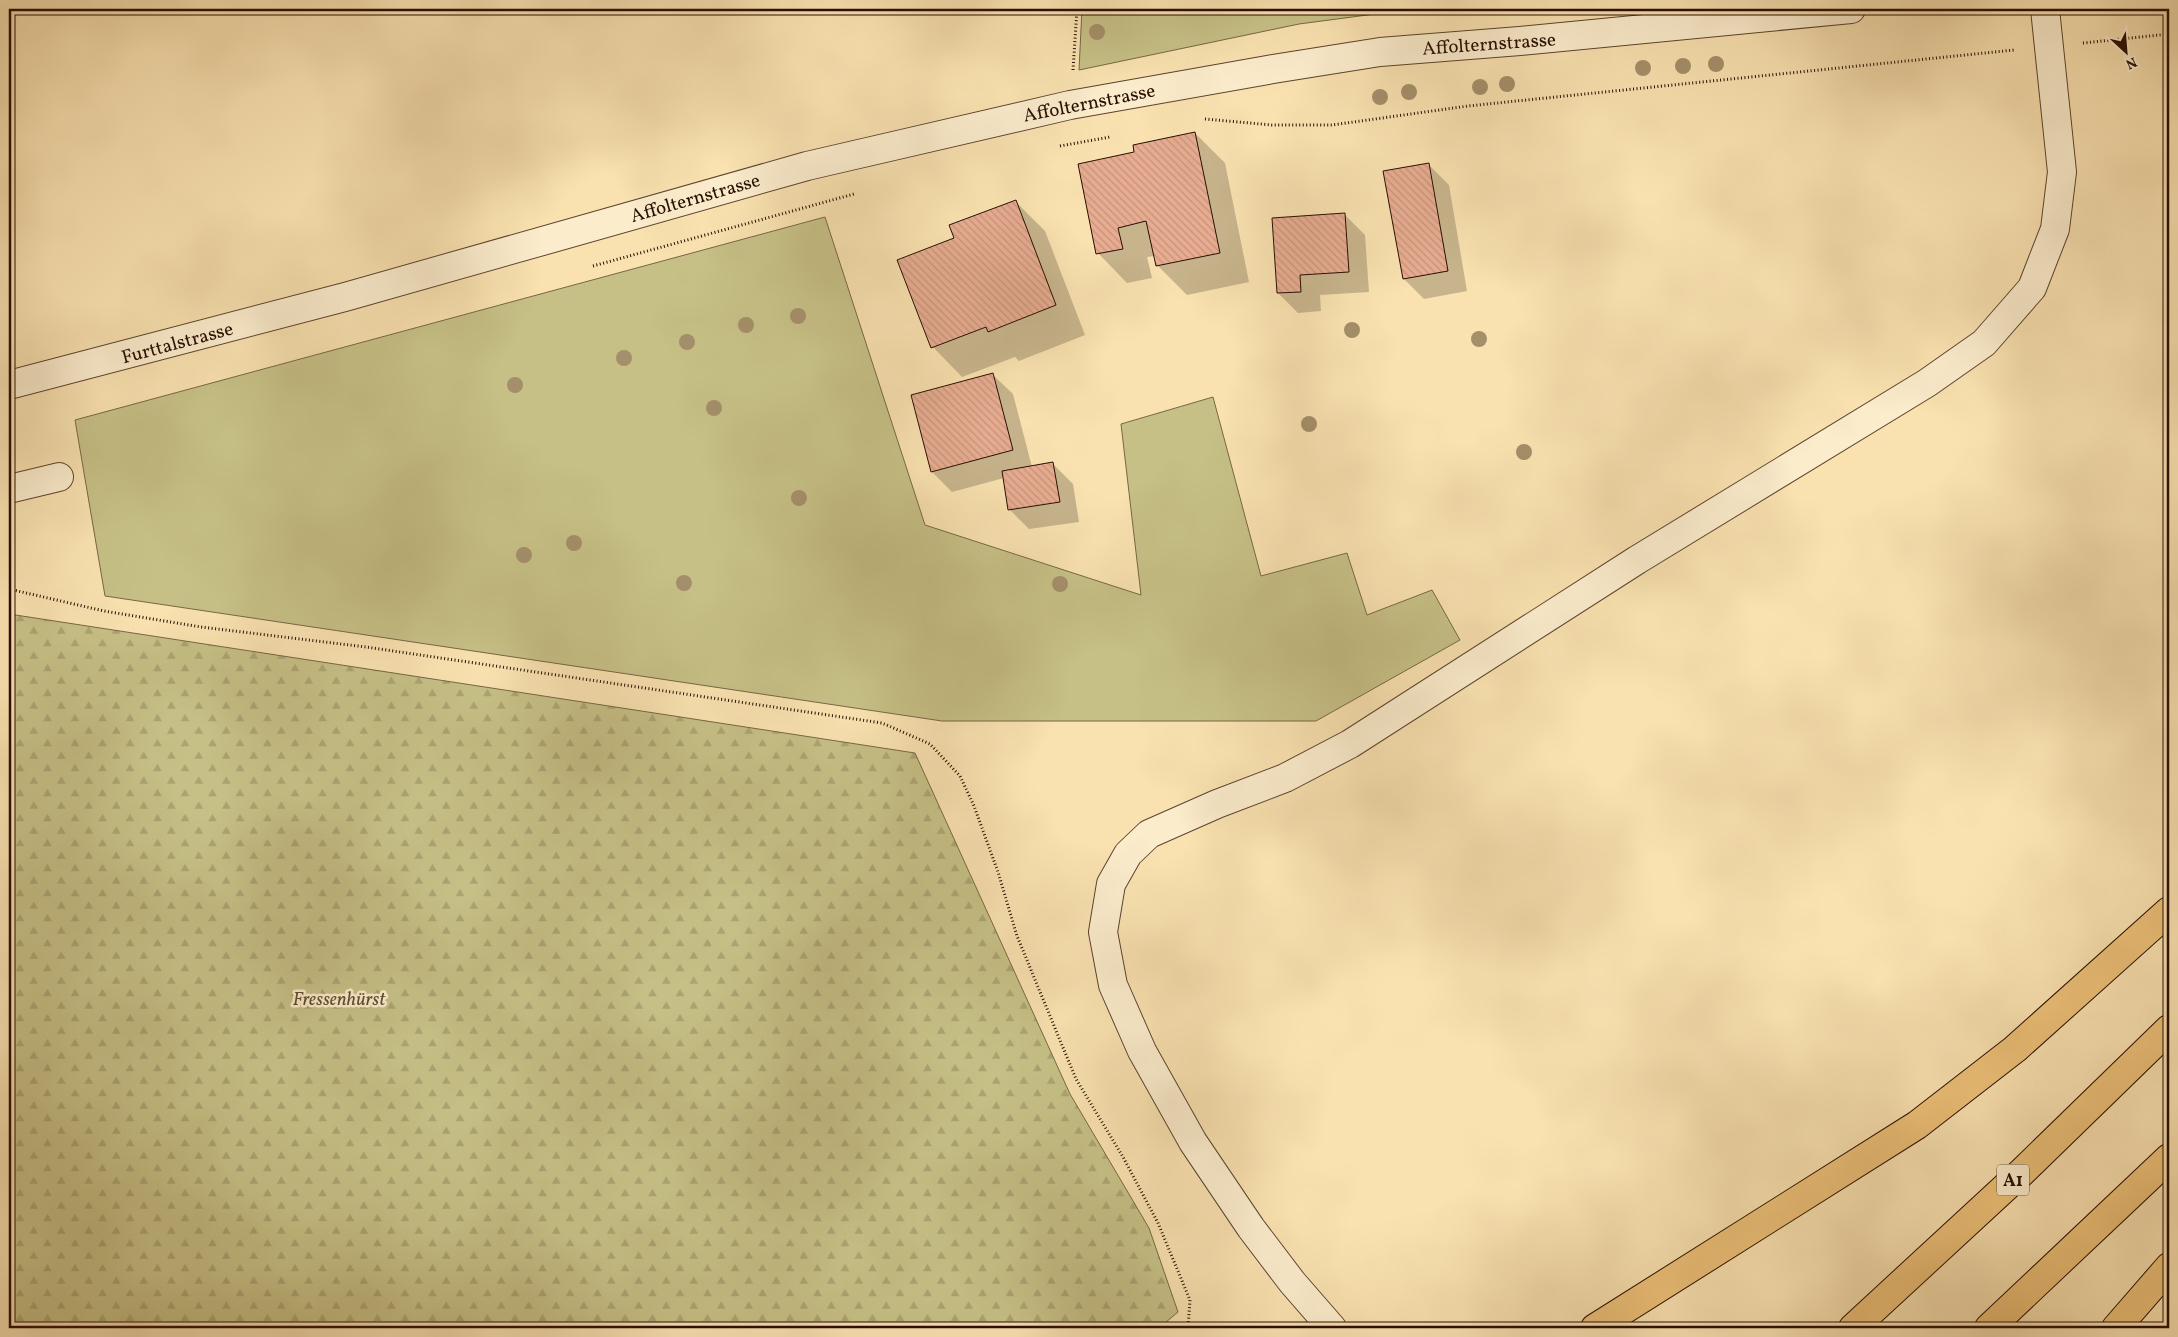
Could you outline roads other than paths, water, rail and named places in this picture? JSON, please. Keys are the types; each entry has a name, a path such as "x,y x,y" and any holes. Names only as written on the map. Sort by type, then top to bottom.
{"highway":[{"path":"1595,1328 1917,1125 2014,1049 2169,911"},
{"name":"A1","path":"1853,1328 2022,1172 2169,1029"},
{"path":"1989,1328 2169,1158"},
{"path":"2116,1328 2169,1267"}],"street":[{"name":"Affolternstrasse","path":"345,297 807,166 911,140 1070,105 1380,52 1520,42 1851,9"},
{"path":"1332,1328 1292,1282 1251,1228 1193,1142 1142,1051 1113,985 1103,932 1111,884 1115,876 1128,854 1149,834 1217,804 1285,778 1350,744 1645,555 1927,383 1984,343 2032,288 2055,229 2062,172 2046,9"},
{"name":"Furttalstrasse","path":"9,385 345,297"},
{"path":"9,489 58,477"}],"park label":[{"name":"Fressenhürst","path":"339,998"}]}
